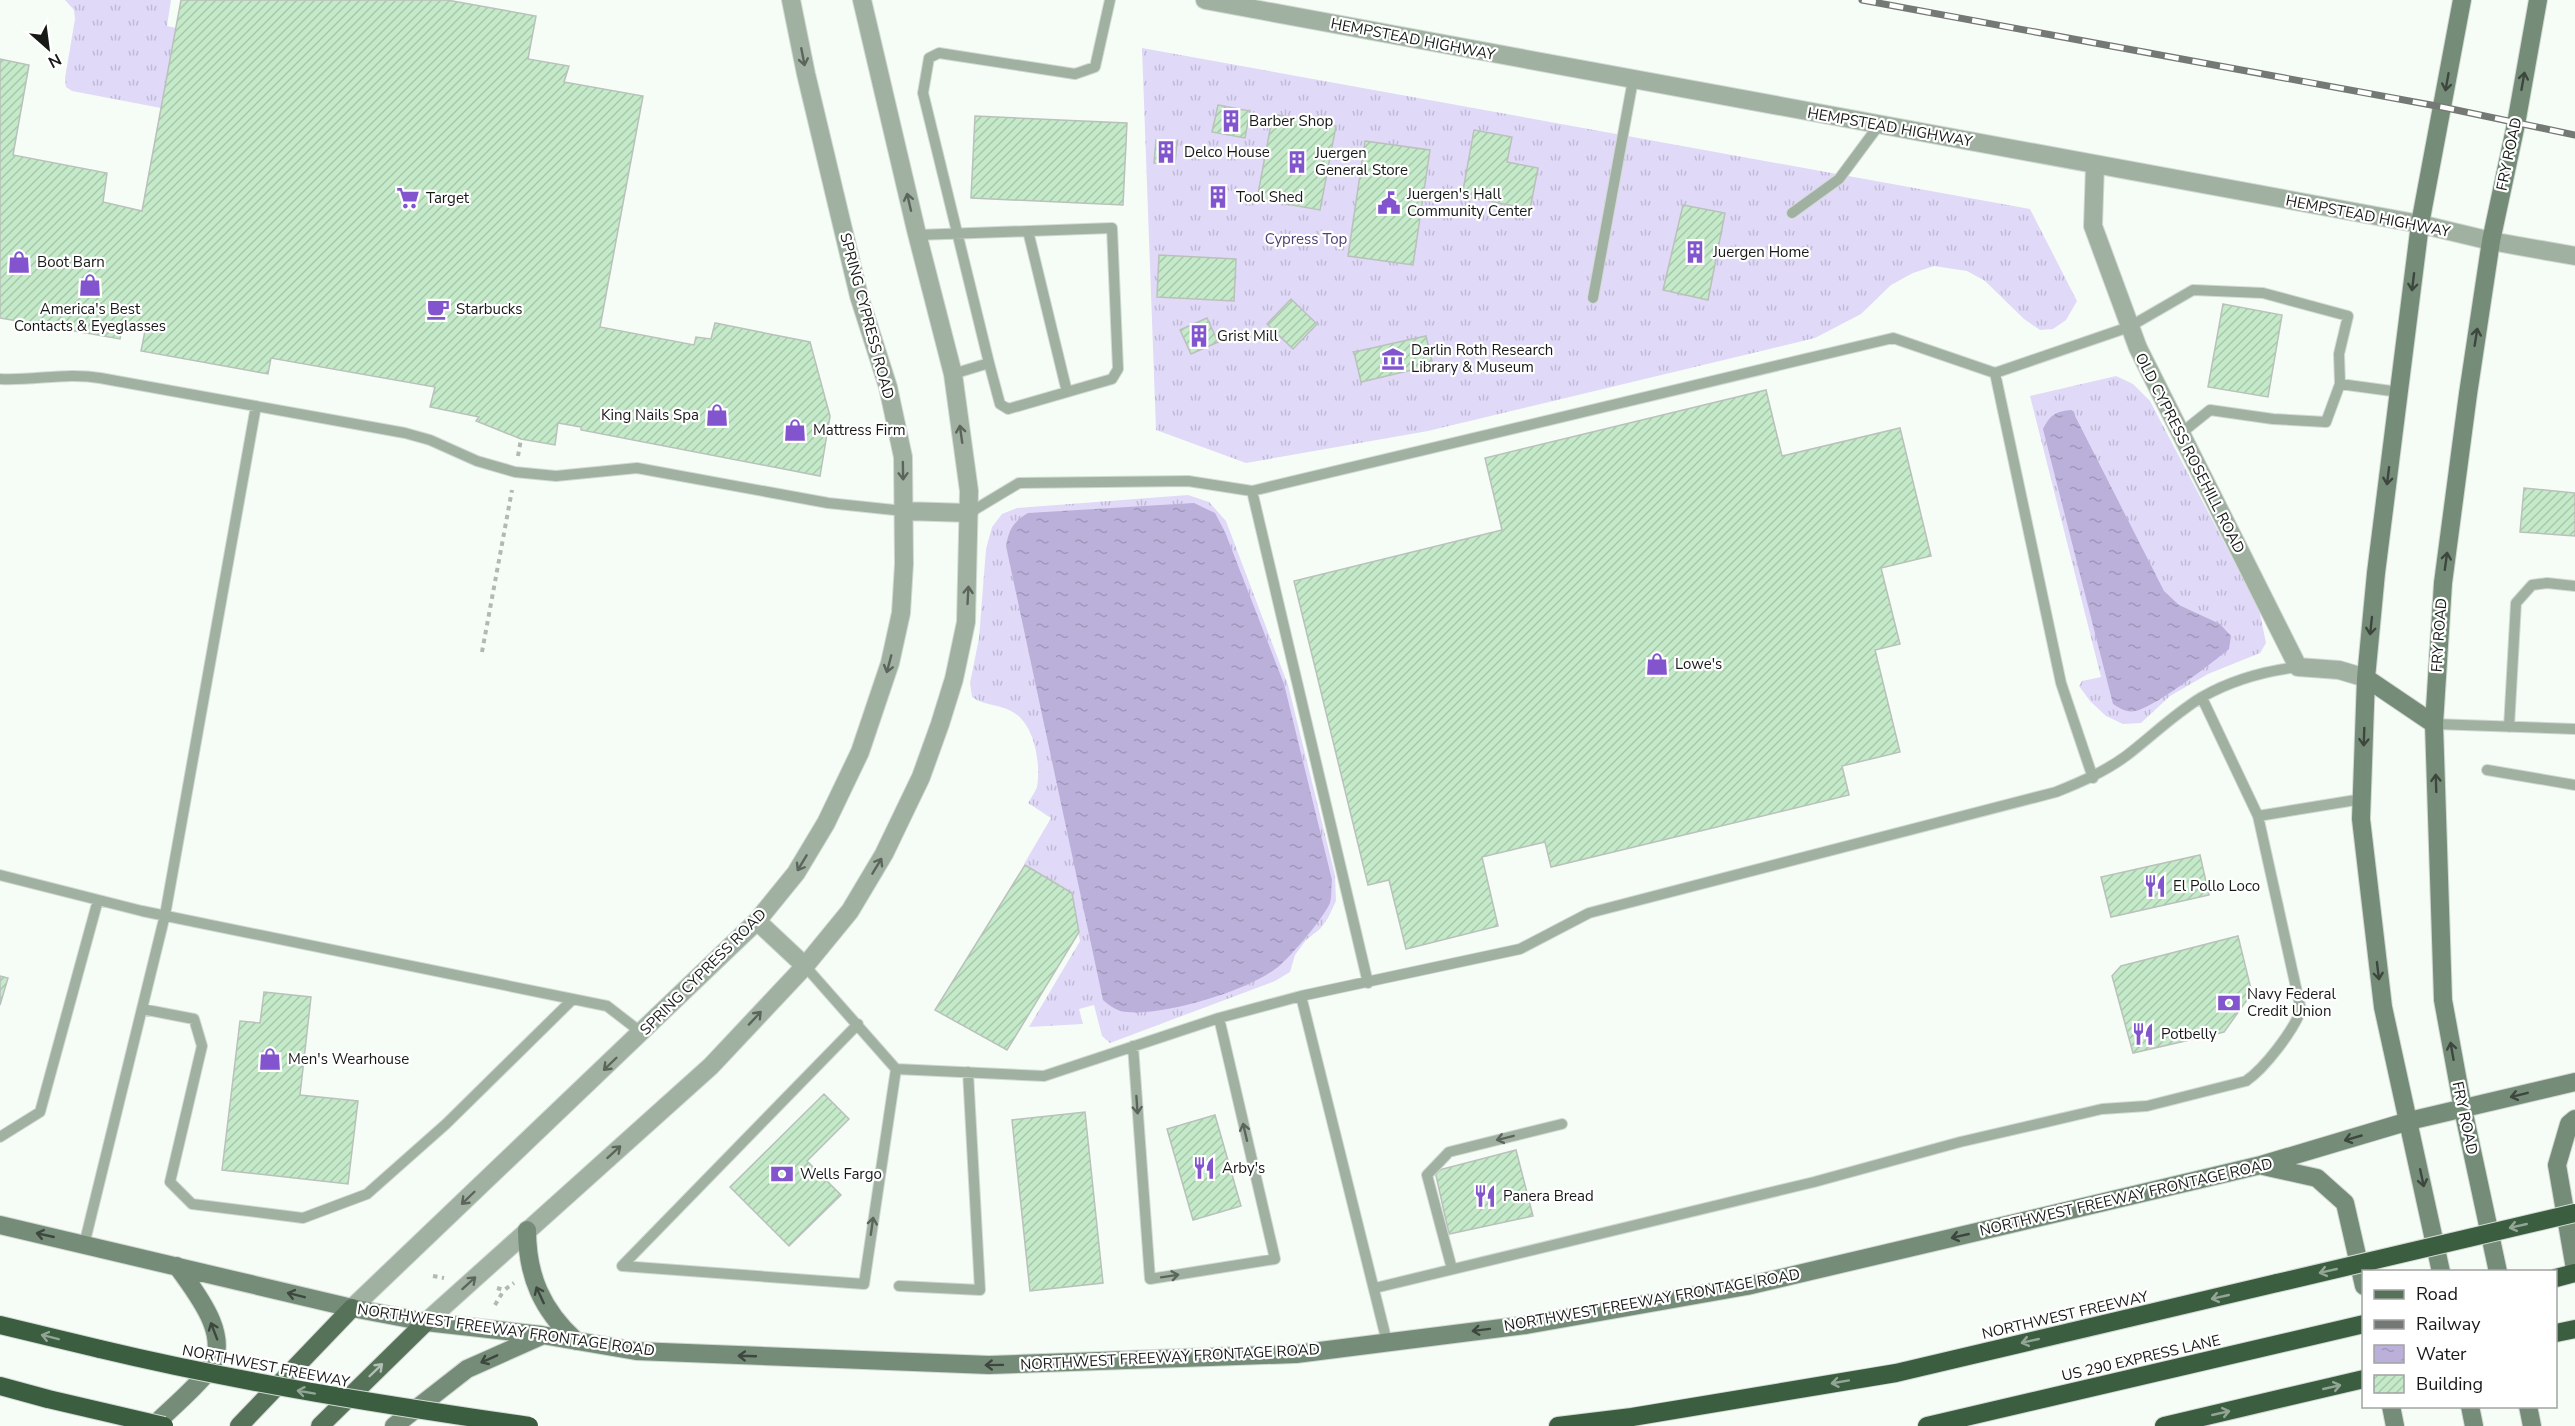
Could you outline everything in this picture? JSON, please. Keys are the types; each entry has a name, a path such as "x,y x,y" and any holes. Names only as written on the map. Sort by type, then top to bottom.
{"highway":[{"name":"NORTHWEST FREEWAY","path":"1558,1426 1632,1417 1896,1373 2575,1213"},
{"path":"2557,1278 2575,1271"},
{"name":"NORTHWEST FREEWAY","path":"0,1324 197,1372 351,1400 530,1426"},
{"name":"US 290 EXPRESS LANE","path":"1927,1426 2362,1324"},
{"path":"2557,1333 2575,1329"},
{"path":"2164,1426 2362,1379"},
{"path":"0,1386 164,1426"}],"main road":[{"path":"2441,1270 2383,1007 2361,819 2366,678 2376,573 2420,224 2462,0"},
{"name":"FRY ROAD","path":"2498,1270 2463,1109 2443,1000 2434,724 2443,583 2468,394 2491,241 2516,123 2538,0"},
{"path":"2366,678 2434,724"},
{"name":"NORTHWEST FREEWAY FRONTAGE ROAD","path":"0,1225 352,1308 426,1322 542,1335 636,1351 989,1365 1296,1353 1526,1325 1747,1286 2261,1165 2409,1121 2575,1082"},
{"path":"2575,1119 2569,1124 2557,1165 2575,1271"},
{"path":"2261,1165 2317,1178 2345,1203 2362,1277"},
{"path":"527,1230 529,1266 541,1300 551,1315 576,1341"},
{"path":"153,1426 210,1369 218,1341 204,1304 177,1266"},
{"name":"SPRING CYPRESS ROAD","path":"239,1426 352,1308"},
{"path":"320,1426 426,1322"},
{"path":"394,1426 467,1369 542,1335"},
{"path":"2391,1408 2395,1426"},
{"path":"2470,1408 2474,1426"},
{"path":"2528,1408 2532,1426"}],"street":[{"name":"SPRING CYPRESS ROAD","path":"352,1308 757,921 796,873 826,823 860,752 878,703 901,614 903,457 888,387 859,296 806,74 791,0"},
{"path":"426,1322 711,1066 804,966 850,911 884,855 921,777 940,724 954,679 966,622 969,491 953,374 917,235 862,0"},
{"name":"HEMPSTEAD HIGHWAY","path":"1205,0 2420,224 2491,241 2575,256"},
{"name":"OLD CYPRESS ROSEHILL ROAD","path":"2095,165 2092,226 2129,327 2180,434 2298,667"},
{"path":"904,511 969,513"},
{"path":"2298,667 2339,670 2366,678"},
{"path":"757,921 804,966"}],"lane":[{"path":"917,235 956,234 1112,228 1118,369 1112,379 1008,409 1000,404 956,234 923,93 930,58 939,53 1075,74 1095,67 1110,0"},
{"path":"1593,298 1633,80"},
{"path":"1792,213 1839,179 1879,125"},
{"path":"1028,231 1067,392"},
{"path":"969,513 1019,483 1188,481 1252,491 1893,338 1995,373 2129,327 2193,290 2263,292 2348,316 2339,354 2340,384 2326,422 2273,419 2210,410 2180,434"},
{"path":"953,374 989,363"},
{"path":"1995,373 2061,683 2093,778"},
{"path":"0,380 25,381 80,374 405,433 430,440 477,461 515,472 556,476 637,468 828,503 904,511"},
{"path":"2340,384 2399,392"},
{"path":"84,1245 165,915 256,406"},
{"path":"1252,491 1368,983"},
{"path":"2510,727 2516,603 2532,585 2547,583 2575,586"},
{"path":"804,966 896,1069 1044,1076 1219,1018 1300,996 1520,949 1589,913 1735,873 2056,792 2093,778 2125,757 2169,720 2202,698 2264,671 2298,667"},
{"path":"1375,1288 1804,1184 1982,1137 2102,1110 2147,1106 2246,1081 2256,1075 2297,1021 2301,1010 2258,816 2202,698"},
{"path":"2434,724 2575,729"},
{"path":"2487,770 2575,785"},
{"path":"2258,816 2362,799"},
{"path":"0,875 165,915 607,1006 642,1033"},
{"path":"0,1137 40,1112 98,900"},
{"path":"1300,996 1387,1342"},
{"path":"142,1010 194,1019 202,1046 170,1182 192,1204 303,1218 367,1194 446,1125 573,999"},
{"path":"1133,1046 1150,1279 1275,1259 1219,1018"},
{"path":"858,1024 622,1266 864,1284 896,1069"},
{"path":"898,1287 980,1290 968,1072"},
{"path":"1452,1269 1427,1175 1449,1152 1562,1124"}],"path":[{"path":"482,652 521,439"},
{"path":"495,1305 504,1290 517,1281"},
{"path":"490,1286 504,1290"}],"green space":[{"path":"65,0 171,0 167,26 176,28 161,108 72,91 66,87 65,78 75,19 74,10"},
{"name":"Cypress Top","path":"1142,48 2030,209 2077,301 2066,320 2053,329 2040,330 2024,319 1985,281 1967,271 1934,266 1913,273 1891,285 1861,314 1815,338 1428,431 1246,463 1156,430"},
{"path":"2116,376 2133,384 2150,401 2259,609 2266,643 2260,653 2208,674 2170,696 2141,723 2123,724 2106,716 2090,701 2079,686 2082,681 2101,677 2030,396"},
{"path":"1188,495 1209,502 1226,521 1288,685 1335,875 1336,901 1320,929 1306,940 1295,955 1290,972 1275,981 1110,1043 1102,1036 1094,1005 1079,1009 1083,1024 1029,1027 1080,941 1070,894 1024,864 1051,818 1028,803 1037,787 1038,778 1037,756 1031,734 1026,725 1011,711 972,697 970,683 979,638 986,549 992,527 1002,514 1017,508"}],"water":[{"path":"2072,410 2164,591 2179,605 2220,624 2231,636 2229,649 2221,656 2169,694 2135,711 2126,711 2113,704 2043,429 2054,415"},
{"path":"1194,503 1215,513 1225,532 1284,684 1332,880 1331,897 1326,910 1307,936 1278,967 1264,976 1227,993 1184,1006 1143,1012 1124,1012 1103,1000 1006,546 1012,526 1028,513"}],"building":[{"path":"181,0 447,0 536,16 528,59 569,66 564,82 643,96 600,327 694,345 696,337 711,339 715,323 810,342 830,416 820,476 581,430 581,427 558,423 555,445 521,439 476,421 479,417 430,407 435,387 271,358 268,374 141,351 146,326 123,322 120,339 0,318 0,59 29,65 13,155 107,173 103,202 142,211"},
{"name":"Barber Shop","path":"1218,105 1250,111 1245,138 1212,132"},
{"name":"Juergen General Store","path":"1273,114 1336,126 1320,210 1257,199"},
{"path":"975,116 1127,123 1123,205 971,198"},
{"path":"1474,130 1512,137 1507,162 1538,168 1530,209 1462,196"},
{"name":"Delco House","path":"1156,140 1177,142 1175,164 1154,163"},
{"name":"Juergen's Hall Community Center","path":"1365,141 1430,150 1413,265 1348,256"},
{"name":"Tool Shed","path":"1221,188 1226,202 1214,206 1210,192"},
{"name":"Juergen Home","path":"1683,205 1725,213 1708,300 1663,290"},
{"path":"1159,255 1236,259 1234,301 1157,297"},
{"path":"1291,299 1317,324 1293,349 1267,324"},
{"path":"2223,304 2282,315 2268,397 2208,387"},
{"name":"Grist Mill","path":"1207,318 1218,342 1191,354 1180,330"},
{"name":"Darlin Roth Research Library & Museum","path":"1426,336 1433,365 1361,382 1354,352"},
{"path":"1766,390 1782,456 1900,428 1931,556 1881,568 1900,644 1875,650 1900,752 1842,766 1849,795 1551,867 1545,842 1482,857 1498,926 1406,949 1389,880 1368,885 1294,581 1502,530 1485,458"},
{"path":"2524,488 2575,493 2575,536 2520,532"},
{"name":"El Pollo Loco","path":"2200,855 2209,895 2111,917 2101,877"},
{"path":"1025,865 1072,893 1079,932 1007,1050 935,1010"},
{"path":"2238,936 2252,993 2224,1032 2133,1053 2112,976 2121,966"},
{"path":"0,976 8,978 0,1005"},
{"name":"Men's Wearhouse","path":"264,992 311,997 300,1095 358,1101 348,1184 222,1170 240,1021 260,1023"},
{"name":"Wells Fargo","path":"824,1094 849,1119 807,1161 841,1195 789,1246 730,1187"},
{"path":"1085,1112 1103,1283 1030,1291 1012,1120"},
{"name":"Arby's","path":"1215,1115 1241,1206 1193,1220 1167,1129"},
{"path":"1516,1150 1533,1216 1449,1234 1435,1171"}],"railway":[{"path":"1862,0 2442,107 2575,135"}],"place":[{"name":"Barber Shop","path":"1231,121"},
{"name":"Delco House","path":"1166,152"},
{"name":"Juergen General Store","path":"1297,162"},
{"name":"Tool Shed","path":"1218,197"},
{"name":"Target","path":"408,198"},
{"name":"Juergen's Hall Community Center","path":"1389,203"},
{"name":"Juergen Home","path":"1695,252"},
{"name":"Boot Barn","path":"19,262"},
{"name":"America's Best Contacts & Eyeglasses","path":"90,285"},
{"name":"Starbucks","path":"438,309"},
{"name":"Grist Mill","path":"1199,336"},
{"name":"Darlin Roth Research Library & Museum","path":"1393,359"},
{"name":"King Nails Spa","path":"717,415"},
{"name":"Mattress Firm","path":"795,430"},
{"name":"Lowe's","path":"1657,664"},
{"name":"El Pollo Loco","path":"2155,886"},
{"name":"Navy Federal Credit Union","path":"2229,1003"},
{"name":"Potbelly","path":"2143,1034"},
{"name":"Men's Wearhouse","path":"270,1059"},
{"name":"Arby's","path":"1204,1168"},
{"name":"Wells Fargo","path":"782,1174"},
{"name":"Panera Bread","path":"1485,1196"}]}
